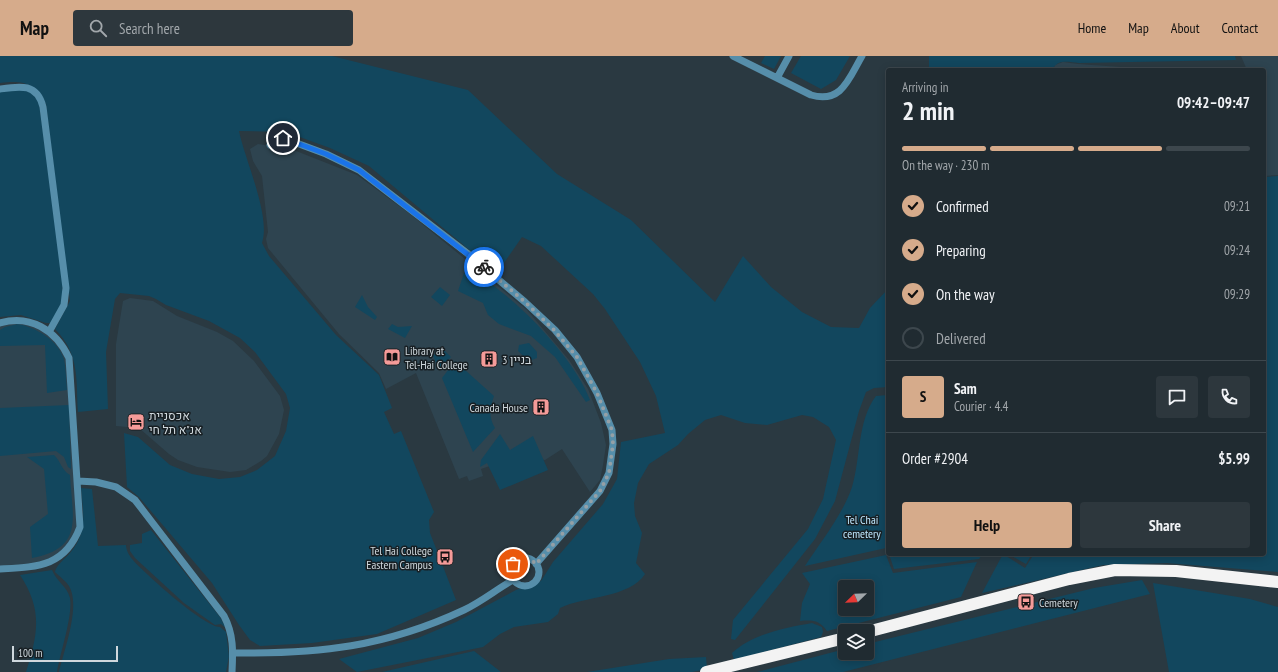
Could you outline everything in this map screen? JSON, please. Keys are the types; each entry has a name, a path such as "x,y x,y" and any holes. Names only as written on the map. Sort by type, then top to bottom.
{"highway":[{"path":"874,630 1069,579 1107,571 1176,571 1277,582"},
{"path":"706,672 838,640"}],"street":[{"path":"733,56 810,95 820,98 828,98 839,92 845,86 862,56"},
{"path":"778,78 789,56"},
{"path":"0,89 28,88 38,95 43,107 66,288 64,305 49,332"},
{"path":"270,145 283,138 326,154 359,170 454,243 525,302 554,330 577,357 597,393 612,430 613,444 609,473 600,491 536,564"},
{"path":"0,323 10,320 28,321 49,332 64,348 71,368 80,527 76,537 67,551 54,561 45,564 0,569"},
{"path":"78,481 96,482 116,487 135,500 224,616 232,633 232,672"},
{"path":"524,558 529,559 536,564 538,576 531,585 519,585 513,580 512,568 516,561 524,558"},
{"path":"233,654 326,651 386,639 421,628 465,609 513,580"}],"shaded area":[{"path":"1241,56 1278,56 1278,175 1266,176 1266,68 1246,68"},
{"path":"1063,62 1135,68 1054,68 1055,65"},
{"path":"258,144 291,149 357,175 410,214 527,310 569,360 588,389 601,423 606,445 603,465 600,480 590,492 562,449 545,460 519,456 481,469 483,476 469,481 467,476 459,479 416,373 386,389 379,373 339,334 268,248 266,239 268,232 262,176 253,161 250,149"},
{"path":"130,298 153,301 177,316 217,332 233,341 254,361 280,396 284,410 279,434 267,456 246,470 230,472 197,467 178,460 169,454 139,428 116,426 116,344 123,301"},
{"path":"10,323 27,324 43,330 57,343 66,359 77,527 74,536 59,554 36,564 0,566 0,326"}],"green space":[{"path":"0,56 332,56 468,90 557,174 631,220 715,302 743,256 771,287 802,312 831,327 859,328 870,308 886,291 886,387 874,388 866,392 859,411 835,501 815,539 735,640 731,639 733,620 808,529 823,499 836,440 829,427 813,417 802,415 767,425 745,423 721,415 705,420 688,434 678,445 649,464 638,483 634,503 635,516 642,533 636,563 645,574 638,582 629,588 606,596 581,601 560,608 558,614 548,622 514,627 500,634 483,647 357,672 339,659 418,638 456,622 516,590 541,581 553,562 603,504 617,479 621,442 665,433 656,396 640,362 605,309 593,294 541,246 522,237 497,273 369,166 330,148 286,132 239,131 260,203 264,232 262,243 269,256 336,335 379,375 392,408 384,412 394,434 401,431 434,512 429,520 430,533 456,600 377,634 312,643 260,646 250,640 212,583 139,497 127,487 124,433 138,437 170,465 192,474 219,479 240,477 257,470 275,456 286,431 290,408 286,394 255,352 240,338 209,321 166,305 149,296 120,293 115,299 106,352 108,409 78,412 73,358 63,338 55,329 70,301 46,104 37,91 28,84 16,82 0,83"},
{"path":"765,56 781,56 774,69 761,63"},
{"path":"801,56 850,56 836,80 821,89 791,73"},
{"path":"929,56 1235,56 1236,60 1063,62 1057,64 1053,68 929,68"},
{"path":"22,89 32,93 39,102 63,277 62,305 52,323 46,323 21,315 0,317 0,92"},
{"path":"1278,176 1278,572 1167,563 1103,565 982,593 1002,556 1006,556 1025,568 1033,556 1266,556 1266,177"},
{"path":"472,272 505,295 540,328 571,365 590,400 586,402 555,357 531,336 499,324 488,315 483,303 458,291 464,273"},
{"path":"440,287 450,295 442,306 431,297"},
{"path":"362,295 368,307 377,317 375,320 355,307"},
{"path":"18,324 38,331 57,346 64,359 67,390 47,393 45,345 0,346 0,330 5,327"},
{"path":"392,324 398,327 412,326 405,338 388,329"},
{"path":"529,343 537,352 537,358 529,361 518,351 519,345"},
{"path":"442,348 451,357 439,369 433,356"},
{"path":"455,361 494,396 490,412 491,420 495,428 473,452 442,378"},
{"name":"Tel Chai cemetery","path":"886,395 886,548 805,566 831,528 848,498 855,476 862,428 870,406 876,396"},
{"path":"69,405 71,469 68,467 64,457 56,451 0,456 0,408"},
{"path":"500,434 510,450 533,436 548,470 500,490 487,463 480,467 481,460"},
{"path":"54,455 65,471 70,475 73,517 72,528 68,538 61,547 49,553 32,558 30,527 48,514 44,469 27,457"},
{"path":"81,488 92,489 98,546 126,545 132,559 160,586 188,609 212,625 220,627 226,632 229,656 226,672 59,672 70,628 73,605 69,586 55,572 59,564 70,553 80,538 83,522"},
{"path":"151,530 220,617 226,628 221,624 215,625 184,603 135,558 130,551 130,545 142,543 142,534"},
{"path":"886,555 893,573 977,562 961,597 855,624 838,624 838,628 827,631 818,623 800,621 802,603 810,584 802,573"},
{"name":"Tel Chai cemetery","path":"890,556 981,556 979,559 894,569"},
{"path":"1012,556 1031,556 1026,564"},
{"path":"52,570 69,594 70,598 70,614 57,672 26,672 33,646 36,622 32,600 20,575"},
{"path":"1142,580 1150,594 843,672 757,672 838,651 838,660 874,660 874,642 1094,588"},
{"path":"1153,583 1250,599 1278,607 1278,672 1169,672"},
{"path":"812,623 822,627 823,632 821,637 734,660 732,653 740,646 759,636"},
{"path":"474,651 501,672 382,672"},
{"path":"706,657 707,669 692,672 587,672 669,659"}],"way so far":[{"path":"484,267 525,302 554,330 577,357 597,393 612,430 613,444 609,473 600,491 536,564 529,559 524,558 513,564"}],"place":[{"name":"Library at Tel-Hai College","path":"392,357"},
{"name":"בניין 3","path":"489,359"},
{"name":"Canada House","path":"541,407"},
{"name":"אכסניית אנ\"א תל חי","path":"136,422"},
{"name":"Tel Hai College Eastern Campus","path":"445,557"},
{"name":"Cemetery","path":"1026,602"}],"route":[{"path":"283,138 326,154 359,170 412,209 484,267"}]}
